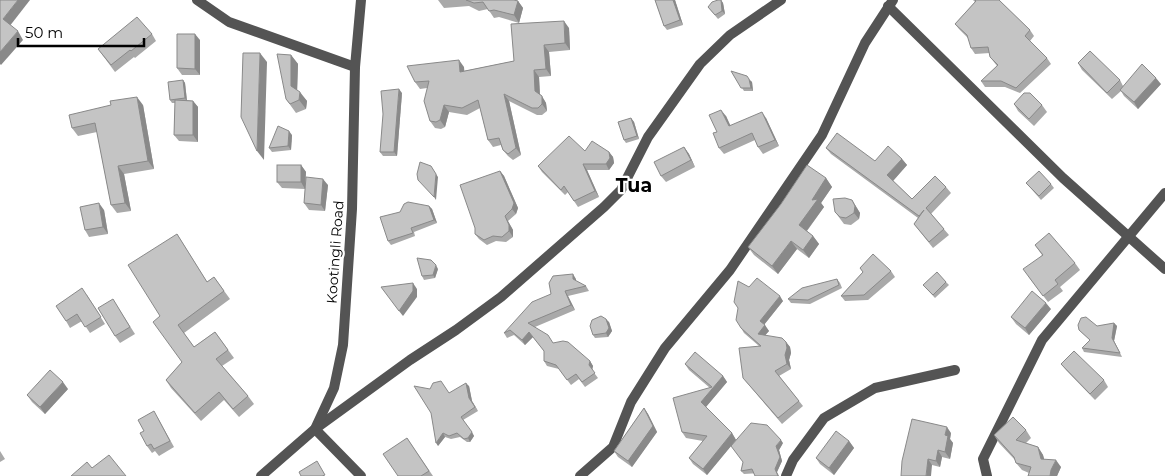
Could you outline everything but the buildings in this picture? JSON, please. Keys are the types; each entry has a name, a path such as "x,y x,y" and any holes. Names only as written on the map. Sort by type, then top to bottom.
{"street":[{"path":"197,0 229,22 355,67"},
{"name":"Kootingli Road","path":"261,476 315,429 334,388 343,345 352,209 355,67 361,0"},
{"path":"361,476 315,429 501,297 604,207 621,190 648,137 700,64 730,35 781,0"},
{"path":"580,476 613,448 632,402 665,348 730,270 822,136 865,43 890,3 1042,157 1165,269"},
{"path":"987,476 983,459 1042,340 1165,193"},
{"path":"786,476 792,460 824,418 875,388 955,370"}],"district":[{"name":"Tua","path":"634,185"}]}
